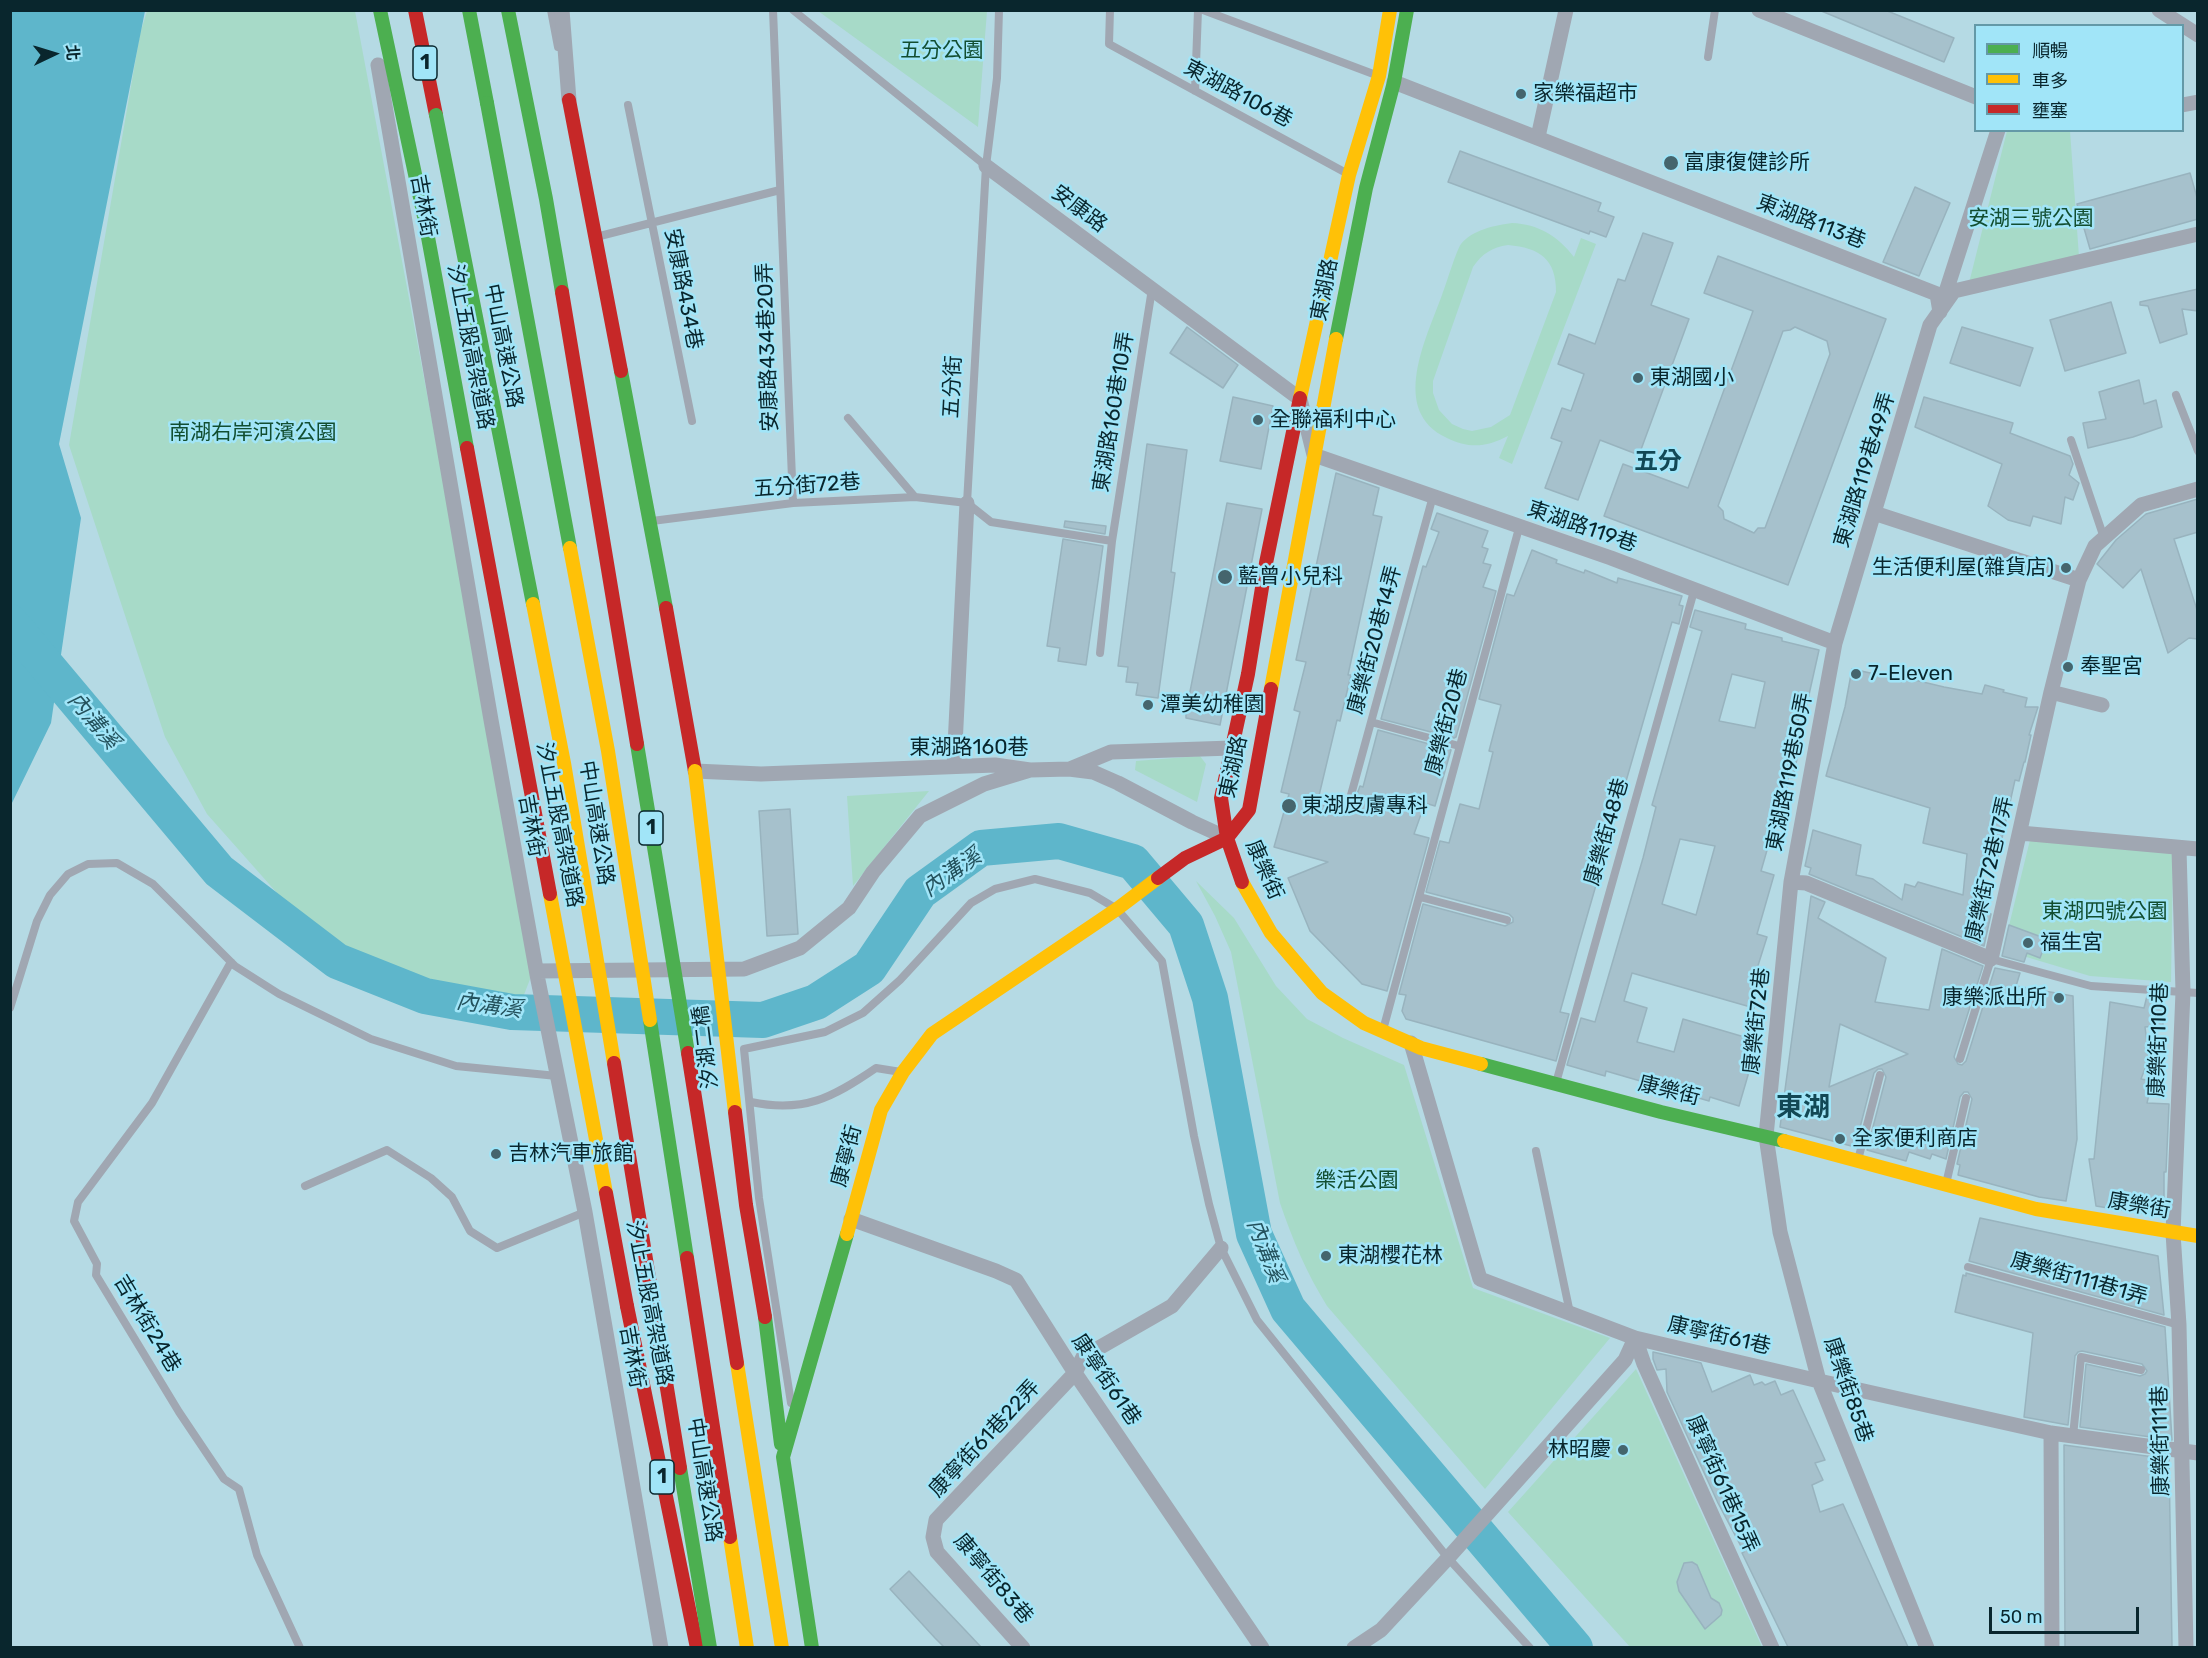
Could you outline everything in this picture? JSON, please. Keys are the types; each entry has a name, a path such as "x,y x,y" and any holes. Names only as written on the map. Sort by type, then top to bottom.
{"main road":[{"name":"汐止五股高架道路","path":"380,10 425,221 627,1306 697,1647"},
{"name":"中山高速公路","path":"415,10 564,763 710,1647"},
{"name":"中山高速公路","path":"469,10 608,751 747,1647"},
{"name":"1","path":"508,10 548,211 658,868 782,1647"},
{"name":"東湖路","path":"1227,838 1221,798 1248,674 1266,563 1349,175 1379,76 1390,10"},
{"name":"東湖路","path":"1227,838 1249,810 1366,188 1395,82 1407,10"},
{"name":"汐湖二橋","path":"569,99 650,521 695,771 746,1205 765,1317 783,1457"},
{"name":"康寧街","path":"812,1647 783,1457 881,1110 903,1072 932,1034 1117,909 1180,862 1227,838"},
{"name":"康樂街","path":"1227,838 1238,874 1271,933 1322,993 1364,1023 1421,1048 1661,1112 1766,1136 2036,1209 2198,1236"}],"street":[{"name":"吉林街","path":"369,10 490,720 539,987 585,1212 661,1647"},
{"path":"562,10 569,99"},
{"path":"1538,137 1566,10"},
{"path":"1759,10 1974,96"},
{"path":"2159,10 2182,24"},
{"path":"2184,25 2198,34"},
{"name":"東湖路113巷","path":"1395,82 1937,294 1940,312"},
{"path":"1940,312 1997,132"},
{"name":"安康路","path":"986,166 1300,399"},
{"path":"1940,312 1954,291 2198,234"},
{"name":"東湖路119巷49弄","path":"1835,643 1930,325 1940,312"},
{"path":"1300,399 1314,455"},
{"name":"東湖路119巷","path":"1314,455 1434,495 1519,528 1611,558 1835,643"},
{"name":"康樂街72巷17弄","path":"1791,882 1806,883 1991,959 2051,692 2079,580 2095,546 2141,505 2198,489"},
{"name":"五分街","path":"954,766 968,503"},
{"path":"1875,513 2079,580"},
{"name":"東湖路119巷50弄","path":"1789,910 1791,882 1835,643"},
{"path":"2051,692 2103,705"},
{"path":"1069,769 1111,753 1232,748"},
{"name":"東湖路160巷","path":"695,771 761,774 995,765 1030,770 1069,769 1093,772 1227,838"},
{"path":"537,970 744,969 800,948 849,908 873,872 920,816 984,784 1030,770"},
{"path":"2020,833 2198,849"},
{"name":"康樂街110巷","path":"2173,1233 2190,993 2179,849"},
{"name":"康樂街72巷","path":"1766,1136 1789,910"},
{"name":"康寧街61巷","path":"1411,1043 1480,1280 1635,1338 1819,1382 2051,1433 2190,1453"},
{"name":"康樂街85巷","path":"1766,1136 1780,1232 1819,1382 1927,1647"},
{"name":"康寧街61巷","path":"851,1219 996,1270 1016,1280 1075,1373 1262,1647"},
{"name":"康樂街111巷","path":"2173,1233 2190,1453 2186,1647"},
{"name":"康寧街61巷22弄","path":"933,1537 936,1521 1075,1373 1083,1357 1172,1306 1221,1248"},
{"path":"1354,1647 1381,1630 1448,1558 1625,1360 1635,1338"},
{"name":"康寧街61巷15弄","path":"1635,1338 1644,1364 1772,1647"},
{"path":"2051,1433 2052,1647"},
{"name":"康寧街83巷","path":"933,1537 937,1552 1023,1647"}],"lane":[{"path":"551,10 569,99"},
{"path":"773,10 780,190"},
{"name":"安康路","path":"793,10 986,166"},
{"name":"五分街","path":"968,503 986,166 997,78 999,10"},
{"name":"東湖路106巷","path":"1110,10 1109,44 1349,175"},
{"path":"1195,92 1198,10"},
{"path":"1203,10 1395,82"},
{"path":"1708,57 1714,10"},
{"path":"596,237 651,223 628,105"},
{"name":"安康路434巷","path":"692,422 651,223 780,190"},
{"name":"安康路434巷20弄","path":"780,190 793,503"},
{"name":"東湖路160巷10弄","path":"1100,653 1112,541 1152,289"},
{"path":"2176,395 2198,451"},
{"path":"848,418 915,497"},
{"path":"2071,440 2104,538"},
{"name":"康樂街20巷14弄","path":"1351,795 1434,495"},
{"name":"五分街72巷","path":"650,521 793,503 915,497 968,503"},
{"path":"968,503 991,522 1112,541"},
{"name":"康樂街20巷","path":"1383,1031 1519,528"},
{"name":"康樂街48巷","path":"1556,1084 1694,591"},
{"path":"1371,722 1459,746"},
{"path":"695,771 688,781 711,968"},
{"path":"10,1008 37,921 50,896 69,874 88,864 117,863 153,884 231,962 279,994 371,1039 456,1066 557,1076"},
{"path":"793,1416 759,1198 744,1049 825,1032 863,1013 900,980 971,903 995,889 1035,879 1090,893 1117,909 1161,961 1194,1136 1221,1248 1257,1320 1448,1558 1530,1647"},
{"path":"1419,897 1507,920"},
{"path":"1960,1059 1991,959 2091,986 2190,993"},
{"name":"吉林街24巷","path":"231,962 152,1103 78,1202 74,1221 97,1264 96,1275 167,1392 224,1479 239,1489 257,1555 300,1647"},
{"path":"751,1102 774,1107 797,1106 847,1087 876,1068 903,1072"},
{"path":"1858,1162 1880,1075"},
{"path":"1946,1186 1966,1098"},
{"path":"304,1186 387,1150 438,1184 452,1197 470,1231 496,1248 585,1212"},
{"path":"1536,1151 1570,1313"},
{"name":"康樂街111巷1弄","path":"1968,1266 2180,1325"},
{"path":"2073,1436 2081,1357 2141,1371"}],"green space":[{"name":"南湖右岸河濱公園","path":"147,11 355,11 449,511 532,974 522,1000 486,994 370,964 293,911 207,814 165,737 69,445 140,34"},
{"name":"五分公園","path":"818,11 987,11 978,127"},
{"name":"安湖三號公園","path":"2007,132 2070,132 2079,257 1969,283"},
{"path":"1512,223 1547,232 1574,257 1581,238 1596,244 1512,464 1499,458 1508,436 1478,445 1455,442 1429,426 1420,410 1416,392 1421,352 1461,244 1478,232","holes":["1508,245 1537,252 1549,263 1553,271 1556,292 1510,415 1491,427 1472,431 1463,429 1452,424 1439,410 1433,393 1433,381 1473,267 1492,249"]},
{"path":"1200,756 1206,764 1197,802 1135,770 1136,761"},
{"path":"929,791 853,886 847,796"},
{"name":"東湖四號公園","path":"2030,840 2173,853 2171,982 2090,976 2003,950"},
{"name":"樂活公園","path":"1196,881 1234,918 1276,986 1307,1019 1404,1065 1473,1288 1610,1338 1485,1489 1327,1306 1306,1268 1280,1203 1231,952"},
{"path":"1636,1369 1762,1647 1630,1647 1508,1512"}],"water":[{"path":"11,10 145,11 59,444 81,518 51,723 11,805"}],"building":[{"path":"1819,10 1885,10 1954,38 1944,62"},
{"path":"1460,151 1601,203 1598,211 1614,217 1606,237 1590,231 1589,234 1448,182"},
{"path":"2190,173 2198,201 2198,219 2090,249 2077,204"},
{"path":"1915,187 1950,203 1919,276 1883,262"},
{"path":"1643,233 1673,243 1651,305 1689,319 1639,455 1600,440 1578,500 1545,488 1562,442 1551,438 1562,408 1571,411 1584,374 1558,364 1569,334 1595,344 1618,279 1625,281"},
{"path":"1718,256 1886,319 1788,585 1604,516 1623,464 1688,488 1753,311 1704,293","holes":["1795,327 1827,341 1830,354 1765,528 1758,528 1754,533 1724,519 1723,511 1718,506 1783,331"]},
{"path":"2198,289 2198,311 2182,309 2187,334 2160,343 2148,306 2140,305 2140,302"},
{"path":"2111,302 2126,353 2065,371 2050,320"},
{"path":"1187,327 1238,365 1223,388 1170,353"},
{"path":"1962,327 2033,348 2020,386 1950,363"},
{"path":"2139,380 2144,404 2156,400 2162,427 2088,448 2083,423 2106,419 2099,392"},
{"path":"1233,397 1273,406 1261,469 1220,461"},
{"path":"1924,397 2013,423 2010,433 2070,456 2073,464 2069,475 2079,483 2073,500 2065,497 2061,524 2033,516 2030,526 2008,520 1988,506 2002,464 1915,427"},
{"path":"1147,444 1187,450 1171,572 1175,573 1158,698 1136,695 1138,683 1126,682 1128,667 1118,666"},
{"path":"1336,473 1379,488 1373,515 1382,517 1348,675 1351,675 1340,721 1337,720 1317,804 1350,813 1360,786 1363,787 1378,730 1451,750 1435,806 1425,803 1414,834 1429,838 1387,991 1362,984 1310,931 1288,878 1328,862 1274,847 1289,794 1281,792 1300,712 1294,710 1306,662 1296,660"},
{"path":"2198,499 2198,532 2174,539 2198,613 2198,639 2189,638 2168,653 2141,569 2123,588 2097,564 2116,540 2146,514"},
{"path":"1227,503 1262,509 1220,725 1186,718 1186,712"},
{"path":"1437,513 1488,531 1482,547 1488,549 1483,563 1491,565 1483,587 1496,591 1454,738 1381,719 1423,566 1426,567 1439,532 1431,529"},
{"path":"1065,521 1106,526 1105,534 1064,527"},
{"path":"1063,539 1103,546 1086,665 1058,661 1060,648 1047,646"},
{"path":"1532,550 1557,560 1556,563 1584,573 1585,570 1617,583 1618,578 1682,596 1679,605 1683,606 1679,624 1672,622 1560,1012 1569,1014 1556,1061 1406,1019 1402,1011 1406,995 1399,994 1423,904 1505,926 1513,922 1509,914 1426,892 1440,841 1449,843 1460,804 1479,809 1493,752 1489,751 1501,705 1479,699 1507,594 1514,596"},
{"path":"1695,610 1746,624 1745,629 1782,638 1782,641 1819,650 1806,708 1801,707 1791,753 1798,754 1793,778 1788,777 1784,821 1776,819 1761,871 1774,875 1757,934 1767,937 1755,975 1763,977 1754,1008 1632,973 1624,1001 1647,1008 1637,1042 1674,1052 1683,1019 1758,1041 1739,1106 1710,1097 1709,1101 1606,1071 1605,1076 1567,1065 1581,1018 1595,1022 1643,858 1656,807 1652,805 1702,631 1690,627","holes":["1732,674 1765,682 1755,728 1719,721","1680,839 1715,846 1696,915 1662,904"]},
{"path":"1852,669 1884,676 1885,673 1982,694 1985,685 2027,698 2025,707 2038,707 2029,735 2031,735 2025,762 2019,781 2015,780 1998,856 1985,854 1977,893 1989,898 1986,912 1991,914 1984,946 1809,874 1811,868 1805,866 1813,830 1861,845 1856,875 1873,879 1902,900 1905,884 1915,887 1918,882 1963,895 1967,854 1923,843 1930,808 1826,776 1845,707"},
{"path":"790,809 798,934 767,936 759,811"},
{"path":"1811,896 1825,902 1818,918 1886,958 1875,1002 1929,1010 1942,949 1983,966 1954,1057 1958,1064 1962,1065 1966,1061 1995,968 2020,973 2016,986 2073,996 2077,1139 2066,1201 2039,1197 1958,1175 1960,1165 1957,1164 1972,1099 1968,1092 1964,1092 1960,1097 1946,1159 1932,1154 1930,1159 1909,1152 1906,1161 1867,1150 1886,1077 1882,1069 1874,1073 1855,1147 1780,1127","holes":["1840,1024 1908,1054 1829,1087"]},
{"name":"福生宮","path":"2009,925 2047,939 2040,958 2027,953 2024,962 2002,956"},
{"path":"2147,996 2162,997 2163,1025 2145,1027 2149,1058 2141,1079 2152,1081 2147,1103 2169,1104 2164,1206 2141,1213 2096,1206 2089,1159 2094,1159 2110,1002 2144,1008"},
{"path":"1980,1218 2158,1256 2164,1315 1969,1261"},
{"path":"1966,1273 2165,1327 2172,1440 2080,1427 2086,1364 2140,1376 2147,1371 2142,1364 2082,1351 2075,1356 2068,1425 2024,1417 2033,1333 1955,1312 1963,1275 1966,1276"},
{"path":"1653,1352 1701,1363 1712,1392 1750,1375 1754,1385 1762,1382 1765,1385 1775,1381 1781,1395 1793,1390 1825,1460 1815,1463 1823,1480 1812,1485 1820,1512 1843,1504 1908,1647 1788,1647 1667,1392 1666,1369 1657,1370"},
{"path":"2064,1445 2169,1459 2172,1647 2065,1647"},
{"path":"1692,1562 1697,1565 1711,1598 1719,1603 1722,1610 1721,1615 1705,1629 1679,1591 1677,1582 1684,1563"},
{"path":"909,1571 981,1647 944,1647 935,1638 890,1589"}],"waterway":[{"name":"內溝溪","path":"10,622 219,871 337,961 425,996 512,1012 763,1020 816,1002 869,968 920,892 981,848 1059,841 1133,862 1186,925 1210,998 1254,1234 1288,1309 1575,1648"}],"traffic: fast":[{"path":"380,10 425,221 467,448"},
{"path":"469,10 487,103"},
{"path":"508,10 562,292"},
{"path":"1336,339 1366,188 1394,82 1407,10"},
{"path":"487,103 570,548"},
{"path":"436,115 533,604"},
{"path":"621,371 666,608"},
{"path":"637,744 688,1053"},
{"path":"650,1020 687,1258"},
{"path":"1481,1064 1661,1112 1784,1141"},
{"path":"812,1648 783,1457 847,1234"},
{"path":"765,1317 781,1444"},
{"path":"680,1468 710,1648"}],"traffic: slow":[{"path":"1300,398 1349,175 1379,76 1390,10"},
{"path":"1271,689 1336,339"},
{"path":"570,548 608,751 650,1020"},
{"path":"533,604 564,763 614,1063"},
{"path":"695,771 735,1112"},
{"path":"847,1234 881,1110 903,1072 932,1034 1117,909 1158,878"},
{"path":"1242,882 1271,933 1322,993 1364,1023 1421,1048 1481,1064"},
{"path":"550,894 606,1193"},
{"path":"1784,1141 2036,1209 2198,1236"},
{"path":"737,1363 782,1648"},
{"path":"730,1537 747,1648"}],"traffic: jam":[{"path":"415,10 436,115"},
{"path":"569,100 621,371"},
{"path":"562,292 637,744"},
{"path":"1242,882 1227,838 1221,798 1248,674 1266,563 1300,398"},
{"path":"467,448 550,894"},
{"path":"666,608 695,771"},
{"path":"1158,878 1185,858 1227,838 1249,810 1271,689"},
{"path":"688,1053 737,1363"},
{"path":"614,1063 680,1468"},
{"path":"735,1112 746,1205 765,1317"},
{"path":"606,1193 627,1306"},
{"path":"687,1258 730,1537"},
{"path":"627,1306 697,1648"}],"place":[{"name":"家樂福超市","path":"1521,94"},
{"name":"富康復健診所","path":"1671,163"},
{"name":"東湖國小","path":"1638,378"},
{"name":"全聯福利中心","path":"1258,420"},
{"name":"生活便利屋(雜貨店)","path":"2066,568"},
{"name":"藍曾小兒科","path":"1225,577"},
{"name":"奉聖宮","path":"2068,667"},
{"name":"7-Eleven","path":"1856,674"},
{"name":"潭美幼稚園","path":"1148,705"},
{"name":"東湖皮膚專科","path":"1289,806"},
{"name":"福生宮","path":"2028,943"},
{"name":"康樂派出所","path":"2059,998"},
{"name":"全家便利商店","path":"1840,1139"},
{"name":"吉林汽車旅館","path":"496,1154"},
{"name":"東湖櫻花林","path":"1326,1256"},
{"name":"林昭慶","path":"1623,1450"}],"district":[{"name":"五分","path":"1658,462"},
{"name":"東湖","path":"1803,1108"}]}
